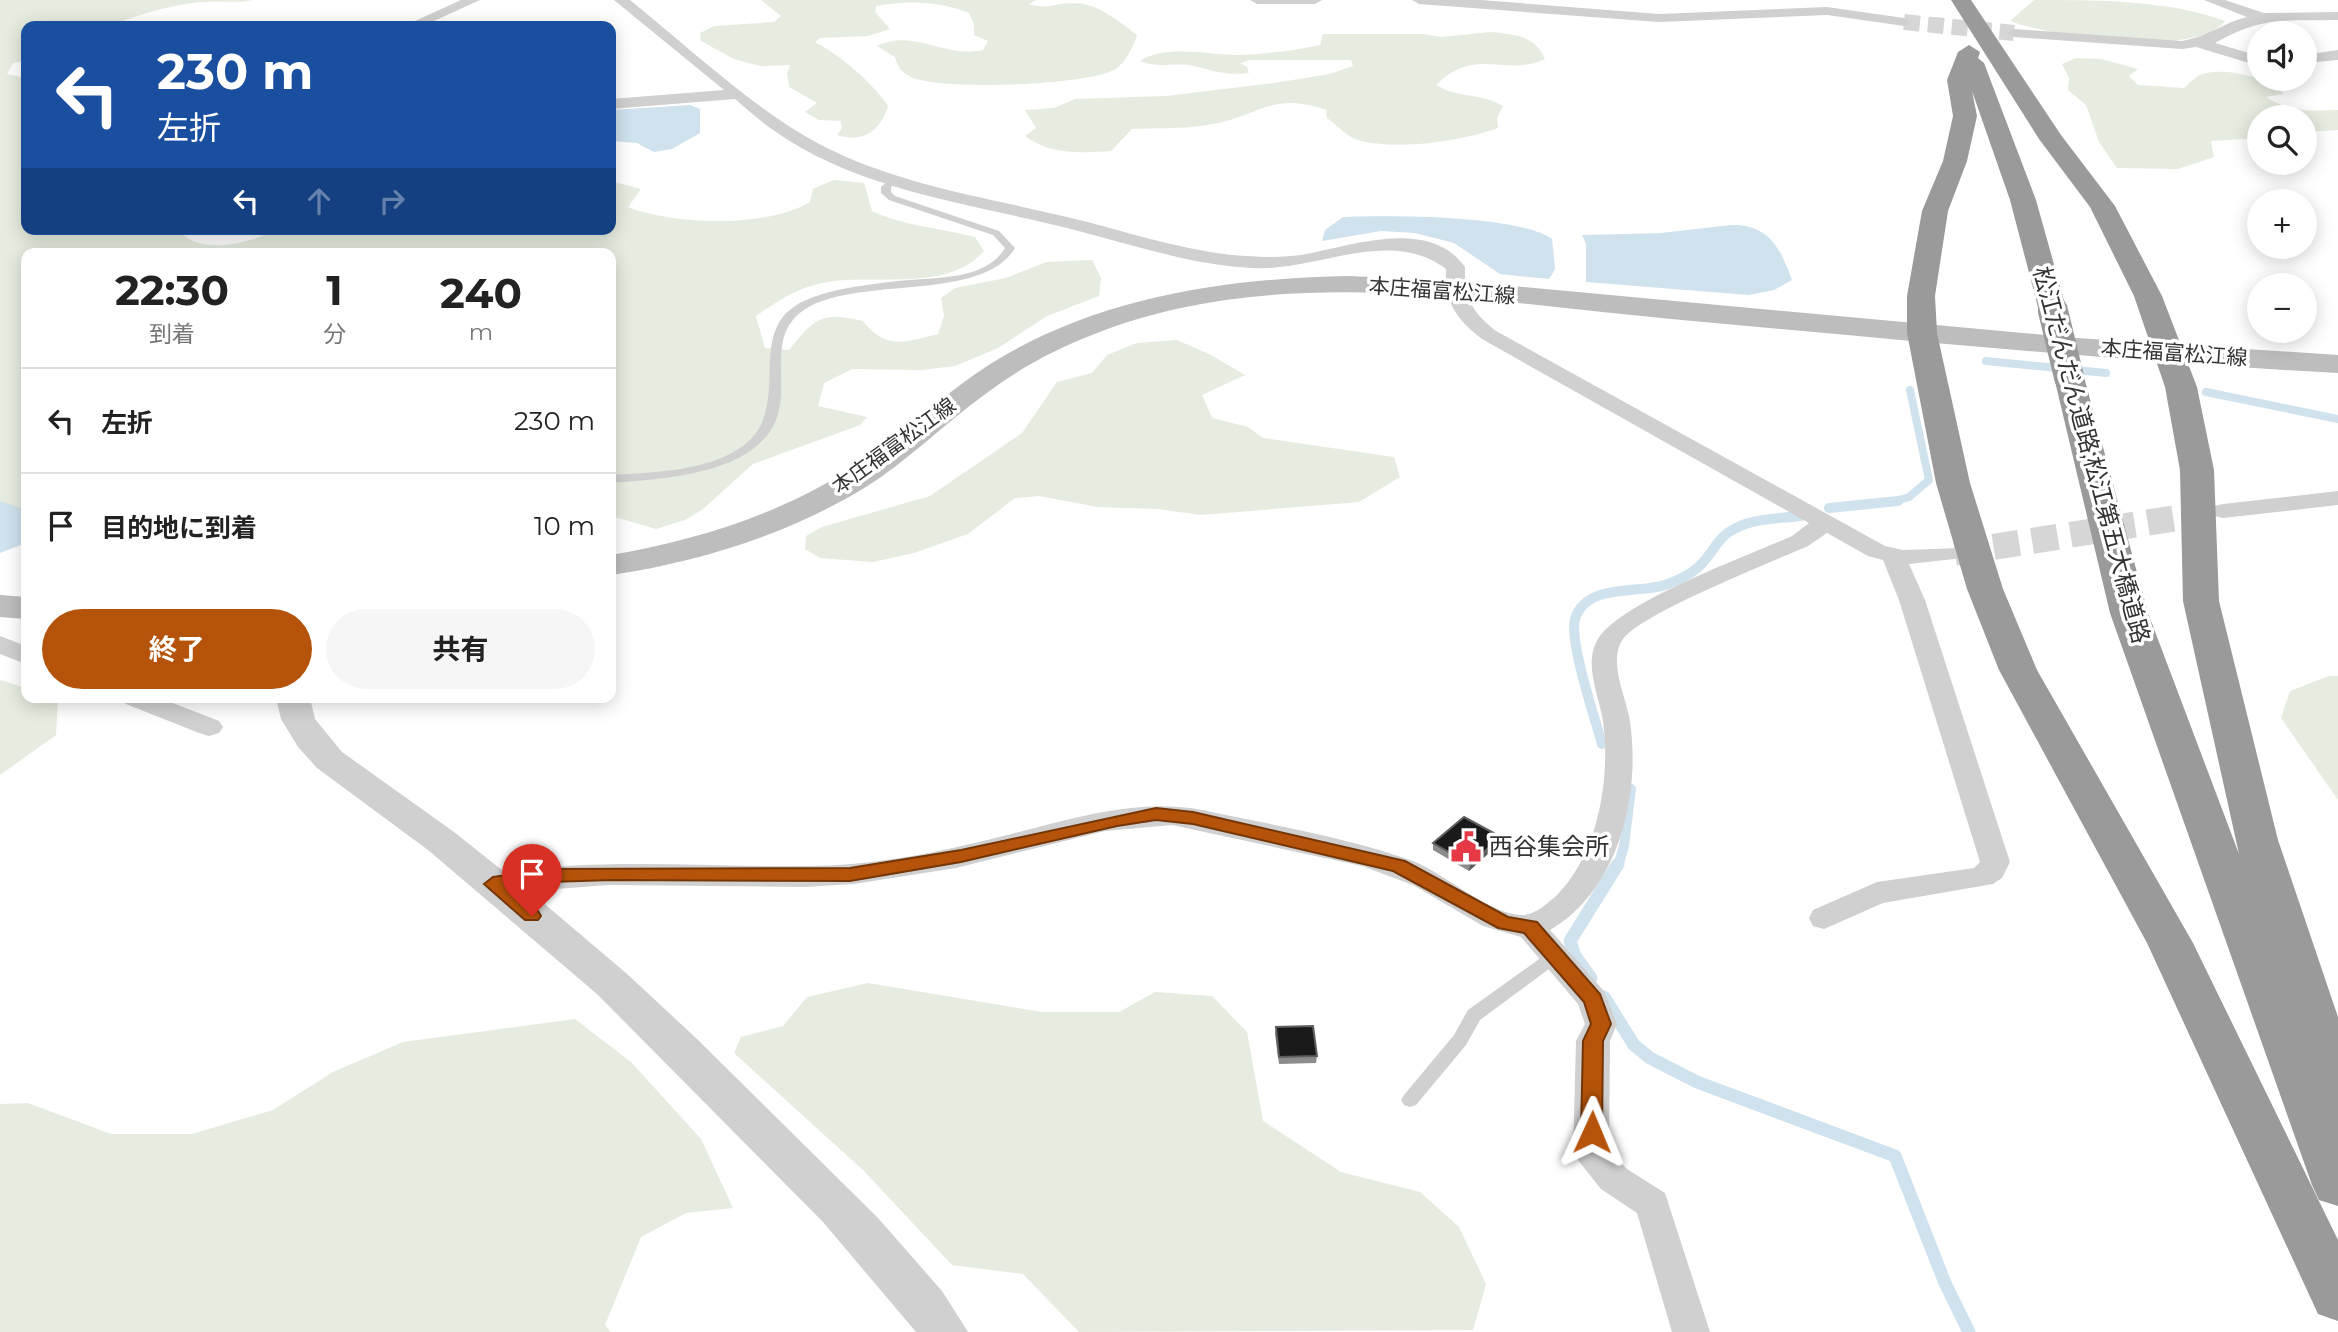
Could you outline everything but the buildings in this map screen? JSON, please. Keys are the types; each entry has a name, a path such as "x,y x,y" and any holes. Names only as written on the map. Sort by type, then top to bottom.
{"highway":[{"name":"松江だんだん道路;松江第五大橋道路","path":"1947,0 2023,200 2129,613 2338,1185"},
{"path":"1961,0 2051,139 2102,206 2133,261 2181,387 2197,470 2201,601 2256,839 2325,1051 2338,1134"},
{"path":"1969,52 1958,80 1965,116 1955,161 1935,211 1921,296 1922,333 1952,483 1985,589 2018,670 2170,943 2338,1297"}],"main road":[{"name":"本庄福富松江線","path":"616,564 713,542 781,516 844,486 1018,359 1063,337 1179,300 1290,284 1454,290 1922,333 2338,364"},
{"path":"0,606 21,608"}],"street":[{"path":"423,21 473,0"},
{"path":"621,0 736,93 806,145 894,178 1170,248 1243,261 1278,263 1389,244 1430,249 1446,256 1456,267 1454,290 1462,314 1489,335 1756,483 1823,524 1877,551 1917,557 1954,554"},
{"path":"1257,0 1315,0"},
{"path":"1419,0 1467,2 1577,14 1659,18 1827,11 1903,22"},
{"path":"2211,0 2264,18"},
{"path":"2198,43 2240,23 2264,18 2338,16"},
{"path":"2014,33 2158,45 2198,43 2247,57"},
{"path":"2317,58 2338,55"},
{"path":"616,104 736,93"},
{"path":"2223,511 2338,498"},
{"path":"493,884 549,876 612,873 850,875 916,865 1082,827 1156,814 1193,818 1399,866 1504,923 1530,927 1553,914 1576,892 1597,865 1607,836 1618,752 1617,726 1605,656 1614,634 1649,608 1800,541 1823,524"},
{"path":"1824,918 1877,893 1982,877 1991,871 1995,862 1912,600 1893,555"},
{"path":"0,644 21,654"},
{"path":"148,703 209,727"},
{"path":"293,703 313,743 363,788 430,832 590,964 750,1118 838,1206 921,1299 944,1332"},
{"path":"1530,927 1593,999 1601,1024 1593,1041 1591,1154 1614,1179 1652,1204 1691,1332"}],"lane":[{"path":"616,478 687,471 718,462 759,438 770,420 782,327 790,313 835,294 963,277 981,272 1006,257 1010,248 996,233 892,198 886,193 886,187 894,178"},
{"path":"1410,1100 1460,1040 1474,1015 1555,956"}],"shaded area":[{"path":"0,0 252,0 179,5 124,21 21,21 21,62 13,63 7,74 21,77 21,235 184,235 199,243 226,245 265,235 616,235 616,182 641,189 628,207 670,217 720,221 746,220 792,210 810,202 813,189 834,180 864,183 872,211 909,223 975,237 984,251 969,264 934,276 834,281 802,289 756,316 765,348 789,350 813,324 838,317 863,321 880,337 897,342 938,334 944,316 941,298 955,288 1006,278 1046,262 1092,260 1101,278 1099,296 1047,316 998,348 955,366 922,370 852,369 824,383 818,406 867,417 860,425 753,464 703,509 685,520 656,529 616,517 616,248 21,248 21,509 0,502"},
{"path":"761,0 1036,0 1029,4 1082,4 1107,14 1137,35 1121,64 1114,70 1098,75 1013,84 951,84 911,77 899,66 895,57 877,46 904,40 955,51 983,50 988,41 974,35 974,24 969,13 947,6 923,3 876,6 875,12 890,29 868,36 820,38 815,42 855,70 888,106 875,129 855,138 837,135 842,128 841,121 819,120 805,112 817,103 789,87 787,74 790,65 760,66 734,59 701,41 700,33 714,26 774,22 781,16"},
{"path":"2034,0 2156,5 2225,21 2209,33 2155,42 2088,38 2010,21"},
{"path":"1491,32 1530,41 1545,59 1530,64 1478,64 1464,67 1436,85 1503,106 1497,118 1498,128 1466,137 1391,145 1358,140 1327,118 1326,110 1291,103 1265,107 1225,122 1207,125 1132,129 1111,151 1055,150 1025,136 1036,128 1025,110 1054,108 1075,99 1166,96 1274,83 1330,74 1353,66 1351,60 1250,60 1240,63 1247,67 1249,73 1232,74 1189,65 1158,65 1140,61 1162,53 1238,55 1279,52 1320,45 1323,34 1423,34 1441,37"},
{"path":"2076,58 2101,59 2138,69 2129,76 2138,85 2184,88 2200,75 2231,72 2247,75 2247,91 2282,91 2283,94 2266,97 2281,105 2247,105 2247,139 2211,141 2214,157 2178,169 2117,168 2099,142 2086,105 2068,90 2069,78 2062,64"},
{"path":"2317,110 2338,110 2338,130 2317,131"},
{"path":"1177,340 1211,355 1245,375 1202,395 1212,418 1248,427 1263,438 1394,457 1400,477 1359,502 1201,515 1158,509 1098,507 1039,496 1015,498 968,534 914,553 873,562 820,558 805,549 806,536 822,527 930,496 1022,433 1057,382 1092,373 1107,355 1137,343"},
{"path":"2329,676 2338,676 2338,800 2281,718 2290,691"},
{"path":"0,680 21,686 21,703 58,703 56,735 0,775"},
{"path":"868,983 1042,1012 1119,1012 1155,992 1212,996 1247,1032 1263,1121 1341,1172 1420,1192 1459,1227 1486,1284 1473,1330 1079,1332 1023,1274 952,1265 863,1170 734,1053 741,1037 783,1026 807,997"},
{"path":"575,1019 631,1062 701,1139 733,1208 686,1213 641,1237 605,1325 611,1332 0,1332 0,1104 28,1103 111,1134 192,1134 273,1110 333,1072 403,1042"}],"water":[{"path":"690,105 700,109 700,133 672,149 654,152 637,143 616,141 616,110"},
{"path":"1343,217 1452,218 1512,225 1552,239 1555,269 1549,279 1500,274 1454,243 1415,233 1381,231 1322,241 1325,230"},
{"path":"1731,225 1754,229 1771,240 1783,257 1792,280 1774,290 1749,295 1586,282 1586,244 1582,235 1661,233"},
{"path":"0,501 21,508 21,545 0,553"}],"waterway":[{"path":"1986,361 2106,373"},
{"path":"1893,501 1909,497 1929,480 1910,390"},
{"path":"2206,392 2338,419"},
{"path":"1829,508 1893,501"},
{"path":"1888,503 1893,501"},
{"path":"1893,501 1898,501"},
{"path":"1602,744 1576,645 1575,619 1581,608 1601,595 1654,588 1681,578 1701,564 1722,538 1737,527 1764,520 1801,516"},
{"path":"1618,866 1624,846 1631,789"},
{"path":"1591,978 1575,956 1570,941 1618,864"},
{"path":"1604,997 1634,1045 1650,1058 1697,1082 1895,1156 1945,1283 1969,1332"}],"tunnel":[{"path":"1904,22 2014,33"},
{"path":"1955,553 2215,512"}],"place":[{"name":"西谷集会所","path":"1466,847"}],"route":[{"path":"532,916 493,884 549,876 612,873 850,875 983,852 1117,820 1156,814 1193,818 1346,851 1399,866 1504,923 1530,927 1593,999 1598,1014 1601,1024 1593,1041 1592,1132"}]}
